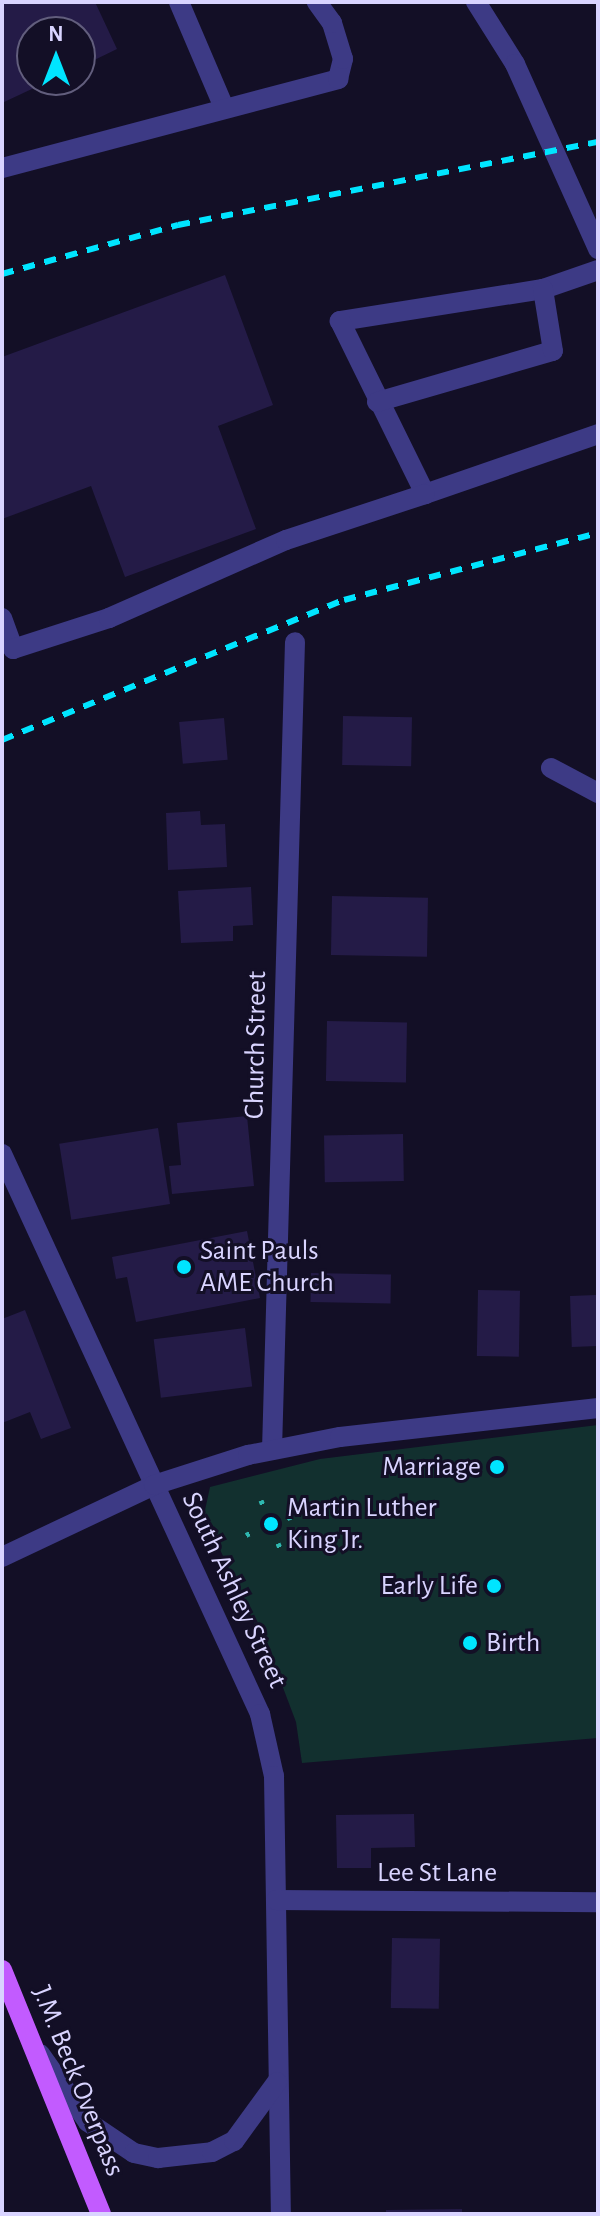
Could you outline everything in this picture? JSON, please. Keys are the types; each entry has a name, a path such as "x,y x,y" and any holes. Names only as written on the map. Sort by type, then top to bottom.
{"main road":[{"name":"J.M. Beck Overpass","path":"2,1970 39,2052 101,2214"}],"street":[{"path":"179,2 223,105"},
{"path":"2,168 223,105 338,79 343,59 332,23 317,2"},
{"path":"478,2 515,64 598,249"},
{"path":"425,494 377,402 340,321 543,289 598,270"},
{"path":"377,402 553,351 543,289"},
{"path":"2,618 13,649 109,618 286,540 598,434"},
{"name":"Church Street","path":"272,1450 295,642"},
{"path":"551,768 598,793"},
{"name":"South Ashley Street","path":"2,1154 260,1714 274,1776 281,2214"},
{"path":"2,1557 154,1485 272,1450 598,1408"},
{"name":"Lee St Lane","path":"276,1900 598,1902"},
{"path":"39,2052 88,2122 134,2153 158,2158 212,2152 234,2141 277,2082"}],"path":[{"path":"261,1500 264,1508"},
{"path":"246,1535 254,1531"}],"green space":[{"path":"598,1425 598,1738 302,1763 296,1722 279,1677 204,1515 210,1487 320,1459"}],"building":[{"path":"2,2 95,2 117,49 96,59 96,16 16,16 17,96 2,103"},
{"path":"225,275 273,405 218,426 256,529 125,577 91,486 2,519 2,357"},
{"path":"343,716 412,717 411,766 342,765"},
{"path":"224,718 228,760 183,764 179,722"},
{"path":"200,811 201,825 225,824 227,867 168,870 166,813"},
{"path":"251,887 253,925 233,926 233,941 181,943 178,891"},
{"path":"332,896 428,898 427,957 331,955"},
{"path":"327,1021 407,1022 406,1082 326,1081"},
{"path":"247,1116 254,1186 172,1194 169,1166 181,1165 177,1123"},
{"path":"158,1128 170,1204 71,1220 59,1144"},
{"path":"403,1134 404,1181 325,1182 324,1135"},
{"name":"Saint Pauls AME Church","path":"247,1231 260,1298 136,1322 127,1277 116,1279 112,1257"},
{"path":"311,1273 391,1274 390,1303 310,1302"},
{"path":"478,1290 520,1291 519,1357 477,1356"},
{"path":"596,1295 598,1346 572,1347 570,1296"},
{"path":"25,1310 71,1428 41,1439 30,1412 2,1423 2,1319"},
{"path":"245,1328 252,1387 161,1398 154,1339"},
{"path":"414,1814 415,1847 371,1848 371,1868 337,1868 336,1815"},
{"path":"392,1938 440,1939 439,2009 391,2008"},
{"path":"462,2209 462,2214 386,2214 386,2210"}],"railway":[{"path":"2,274 178,225 598,142"},
{"path":"2,740 344,600 598,533"}],"place":[{"name":"Saint Pauls AME Church","path":"184,1267"},
{"name":"Marriage","path":"497,1467"},
{"name":"Martin Luther King Jr.","path":"271,1524"},
{"name":"Early Life","path":"494,1586"},
{"name":"Birth","path":"470,1643"}]}
